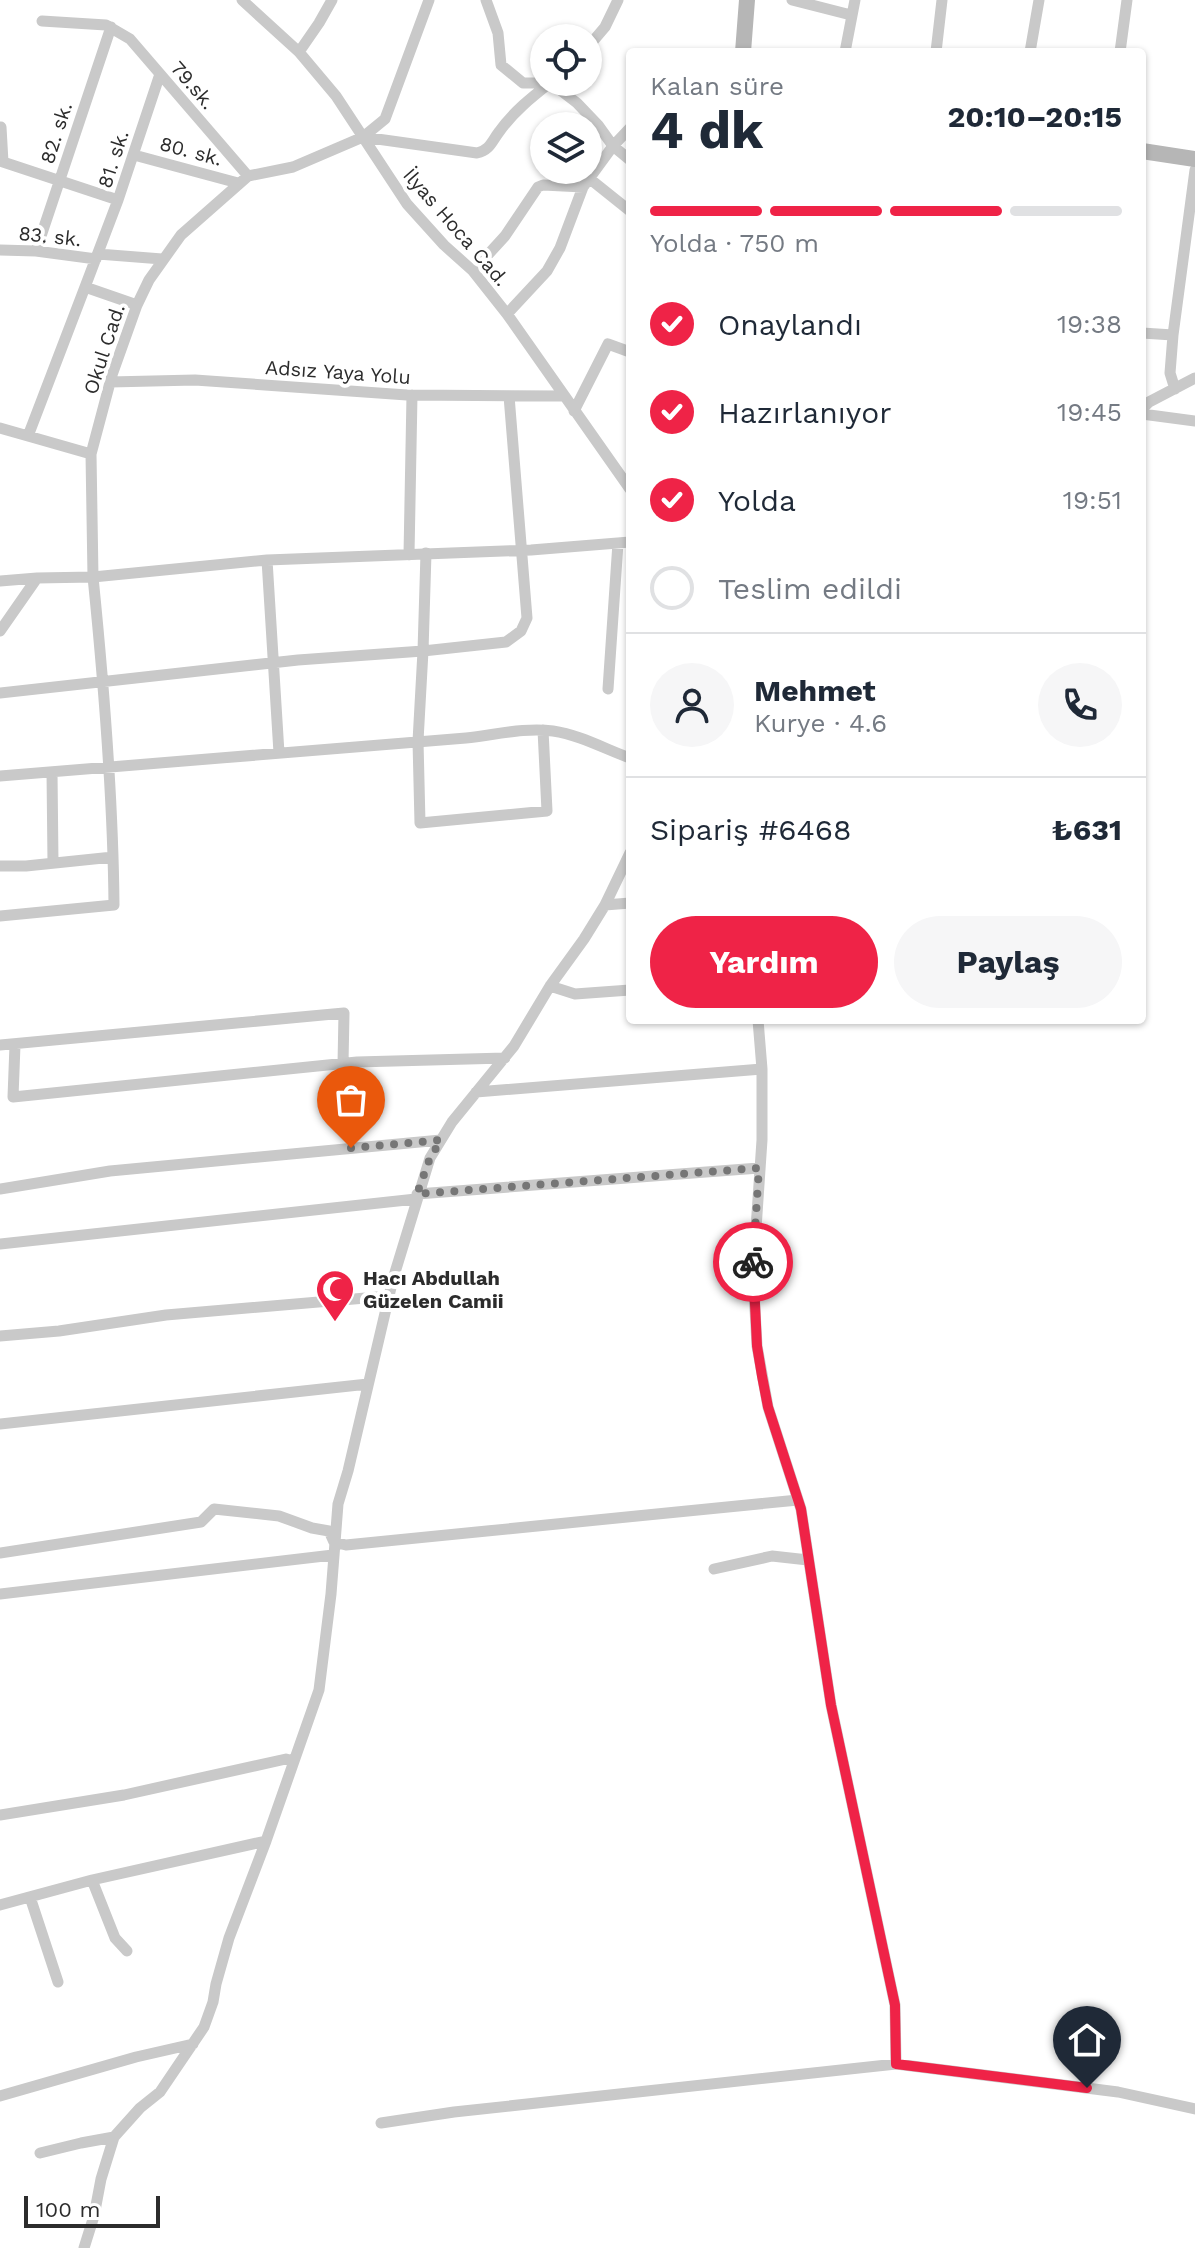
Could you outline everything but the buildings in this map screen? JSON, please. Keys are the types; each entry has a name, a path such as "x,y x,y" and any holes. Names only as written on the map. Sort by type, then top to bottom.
{"street":[{"name":"İlyas Hoca Cad.","path":"242,0 299,52 336,96 407,204 444,245 473,271 507,314 626,483"},
{"path":"299,52 332,0"},
{"path":"243,179 293,167 363,137 385,119 429,0"},
{"path":"486,0 498,33 501,65 523,83 530,83"},
{"path":"602,31 618,0"},
{"path":"743,48 747,0"},
{"path":"792,0 851,15"},
{"path":"846,48 855,0"},
{"path":"936,48 942,0"},
{"path":"1031,48 1039,0"},
{"path":"1121,48 1127,0"},
{"path":"42,21 108,26"},
{"name":"79.sk.","path":"108,26 130,39 243,179"},
{"name":"82. sk.","path":"36,251 108,26"},
{"name":"81. sk.","path":"28,436 118,200 160,74"},
{"path":"363,137 483,152 511,116 535,96"},
{"path":"568,96 626,157"},
{"path":"1,127 3,162 118,200"},
{"path":"602,162 626,132"},
{"path":"1146,152 1195,159"},
{"name":"80. sk.","path":"134,155 243,179"},
{"path":"1175,389 1170,373 1173,335 1195,170"},
{"name":"Okul Cad.","path":"0,916 114,905 104,683 93,577 91,454 110,382 149,280 181,235 243,179"},
{"path":"473,271 505,236 538,187 565,184"},
{"path":"507,314 547,271 587,184"},
{"path":"589,184 626,208"},
{"name":"83. sk.","path":"0,250 162,259"},
{"path":"85,287 137,305"},
{"path":"1146,333 1173,335"},
{"path":"574,411 608,344 626,351"},
{"path":"1146,406 1195,378"},
{"name":"Adsız Yaya Yolu","path":"110,382 195,380 412,395 564,396"},
{"path":"409,555 412,395"},
{"path":"0,693 500,643 514,638 521,631 527,611 509,396"},
{"path":"1146,413 1195,421"},
{"path":"0,428 91,454"},
{"path":"0,581 93,577 267,560 523,551 624,542 608,689"},
{"path":"426,553 418,741 420,823 547,811 543,730"},
{"path":"267,560 279,753"},
{"path":"0,631 37,578"},
{"path":"0,776 543,730 577,738 626,756"},
{"path":"52,772 53,863"},
{"path":"0,866 113,857"},
{"path":"84,2248 114,2137 140,2108 160,2092 204,2027 229,1938 319,1690 338,1504 389,1296 430,1158 452,1122 514,1046 605,905 626,861"},
{"path":"605,905 626,903"},
{"path":"550,986 575,994 626,990"},
{"path":"0,1045 344,1013 343,1064"},
{"path":"758,1024 762,1140 753,1273 757,1346 768,1407 798,1500 831,1705 895,2005 896,2064"},
{"path":"13,1097 15,1045"},
{"path":"0,1097 343,1064 505,1058"},
{"path":"476,1092 762,1069"},
{"path":"0,1198 0,1189 110,1171 441,1140"},
{"path":"0,1244 417,1196 759,1168"},
{"path":"0,1336 59,1331 166,1315 389,1296"},
{"path":"0,1424 368,1384"},
{"path":"334,1542 346,1545 798,1500"},
{"path":"0,1553 201,1522 214,1509 279,1516 329,1531 334,1542"},
{"path":"0,1594 333,1555"},
{"path":"714,1569 772,1556 808,1560"},
{"path":"0,1815 124,1795 286,1759 294,1761"},
{"path":"0,1905 92,1880 266,1841"},
{"path":"92,1880 115,1938 127,1951"},
{"path":"30,1897 58,1982"},
{"path":"0,2096 193,2044"},
{"path":"381,2123 454,2112 896,2064 1118,2092 1195,2109"},
{"path":"40,2153 114,2137"}],"way so far":[{"path":"351,1148 441,1140 430,1158 417,1194 759,1168 753,1262"}],"place":[{"name":"Hacı Abdullah Güzelen Camii","path":"335,1323"}],"route":[{"path":"753,1262 757,1346 762,1376 768,1407 801,1509 831,1705 895,2005 896,2064 1087,2088"}]}
